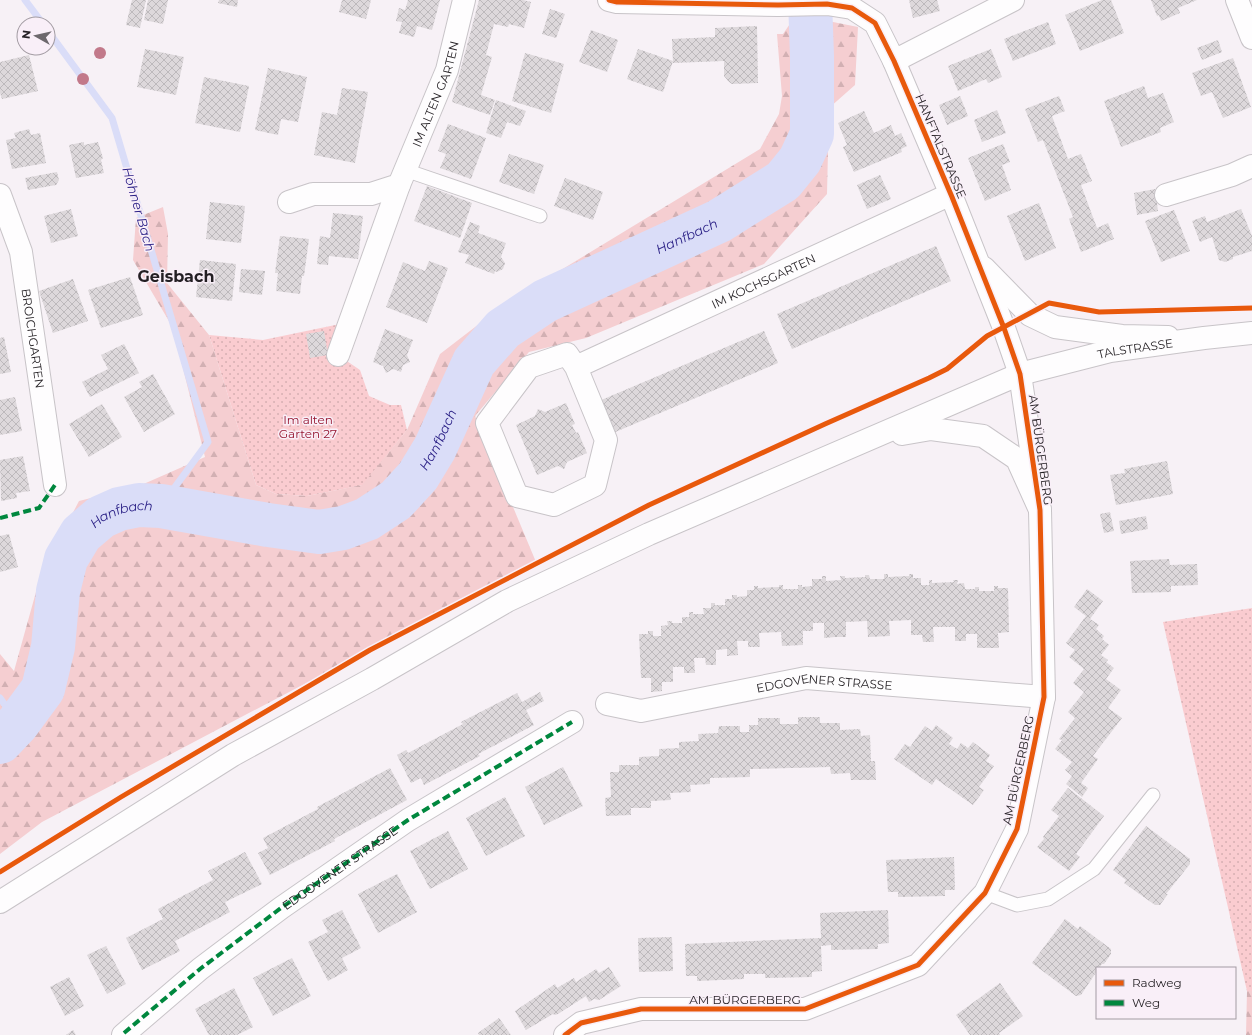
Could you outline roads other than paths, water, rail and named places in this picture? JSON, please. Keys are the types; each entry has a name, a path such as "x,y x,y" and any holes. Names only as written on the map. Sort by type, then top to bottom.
{"street":[{"name":"IM ALTEN GARTEN","path":"338,355 402,177 447,70 464,0"},
{"name":"HANFTALSTRASSE","path":"609,0 617,2 827,4 852,8 875,23 894,61 951,194 1004,328 1020,374"},
{"path":"894,61 1013,0"},
{"path":"1237,0 1252,38"},
{"path":"1166,195 1232,175 1252,166"},
{"path":"289,202 313,194 371,194 402,177"},
{"name":"IM KOCHSGARTEN","path":"576,367 951,194"},
{"name":"BROICHGARTEN","path":"0,195 21,252 55,485"},
{"name":"HANFTALSTRASSE","path":"977,261 1030,315 1055,327 1122,336 1204,338"},
{"name":"TALSTRASSE","path":"868,440 1020,374 1110,351 1252,333"},
{"path":"567,354 576,367 606,440 595,485 554,505 517,496 487,423 529,367 567,354"},
{"name":"AM BÜRGERBERG","path":"565,1035 581,1023 641,1009 805,1009 918,965 985,894 1017,829 1044,697 1040,510 1020,374"},
{"name":"AM BÜRGERBERG","path":"868,440 931,429 983,436 1016,459 1040,510"},
{"path":"0,902 233,755 372,679 507,601 650,534 868,440"},
{"name":"EDGOVENER STRASSE","path":"607,704 641,711 806,678 1044,697"},
{"name":"EDGOVENER STRASSE","path":"123,1035 200,968 281,908 408,820 572,722"}],"lane":[{"path":"402,177 540,216"},
{"path":"985,894 1017,904 1048,899 1094,869 1153,795"}],"waterway":[{"name":"Höhner Bach","path":"25,0 37,16"},
{"name":"Hanfbach","path":"0,742 18,723 43,689 53,647 58,591 66,559 81,534 101,517 119,509 139,505 161,506 268,525 319,532 343,528 367,519 396,500 418,476 435,448 474,362 503,329 545,301 719,221 783,181 800,160 812,134 810,0"},
{"name":"Höhner Bach","path":"56,42 112,118 208,442 161,506"},
{"name":"Höhner Bach","path":"0,698 18,723"}],"district":[{"name":"Geisbach","path":"176,276"}],"park label":[{"name":"Im alten Garten 27","path":"308,426"}]}
